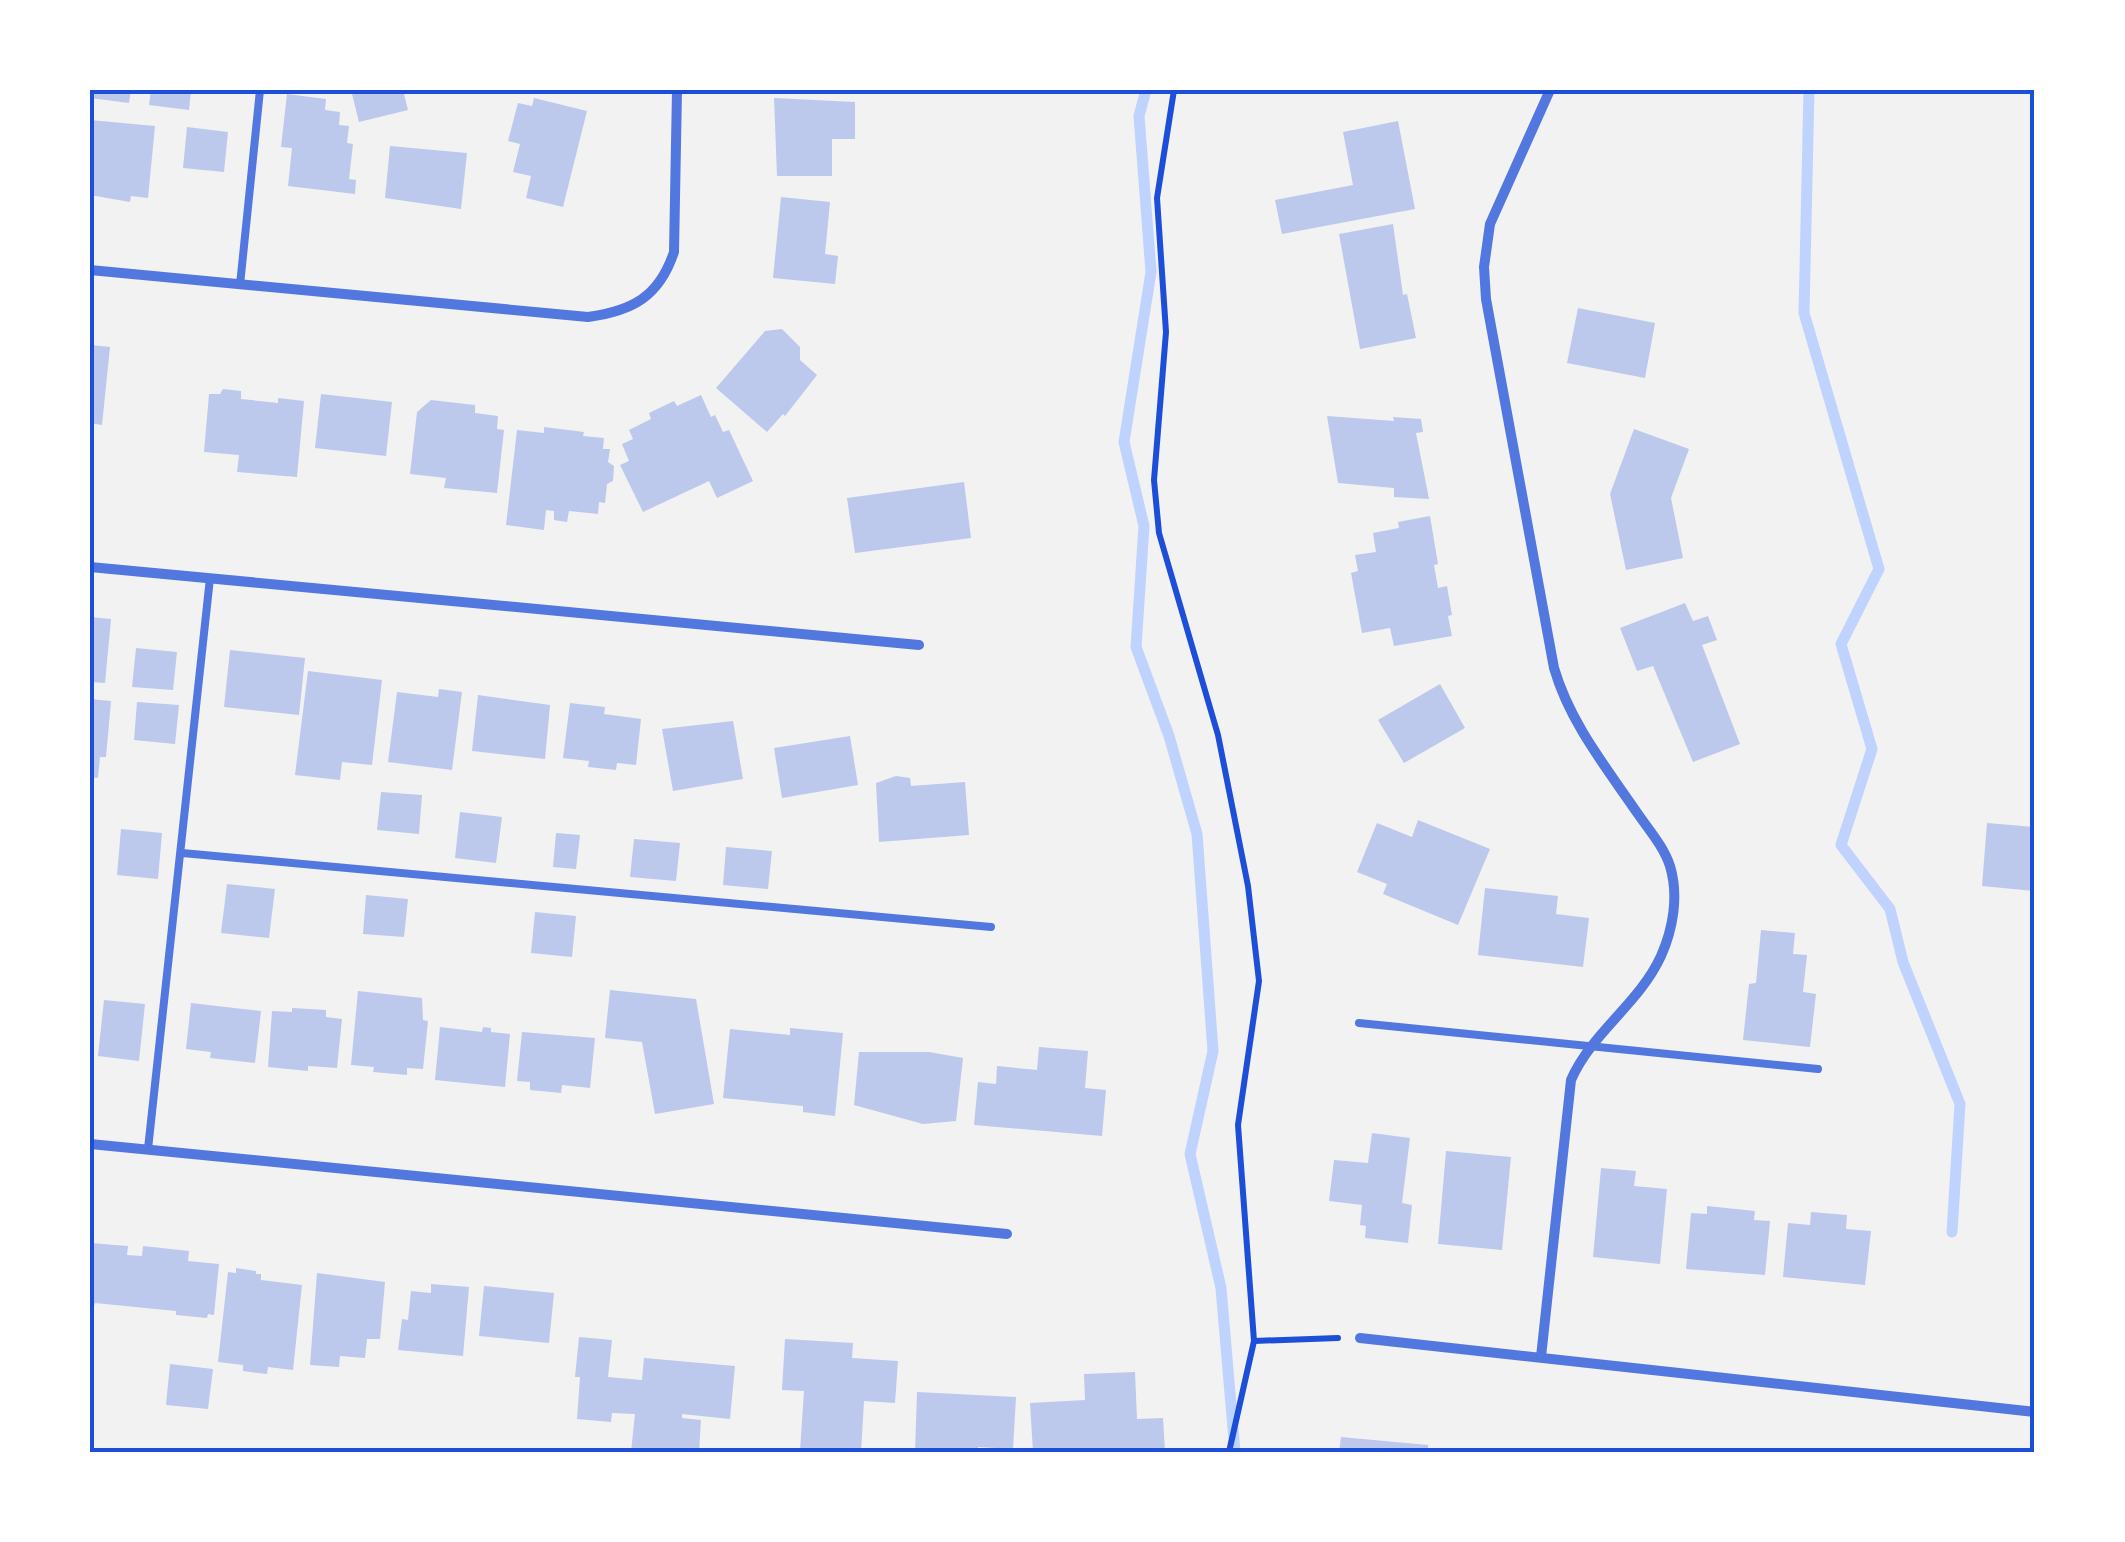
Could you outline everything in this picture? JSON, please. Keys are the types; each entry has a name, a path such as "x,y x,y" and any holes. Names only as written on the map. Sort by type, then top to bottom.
{"street":[{"path":"90,270 588,317 614,314 654,290 667,274 674,252 677,90"},
{"path":"1541,1357 1567,1094 1589,1047 1639,992 1659,961 1670,929 1674,894 1664,853 1562,696 1486,298 1484,267 1490,224 1550,90"},
{"path":"90,567 919,645"},
{"path":"90,1144 1007,1234"},
{"path":"1360,1338 2035,1412"}],"lane":[{"path":"240,285 260,90"},
{"path":"148,1150 210,578"},
{"path":"182,852 991,927"},
{"path":"1359,1023 1818,1069"}],"path":[{"path":"1174,90 1157,198 1166,332 1154,480 1159,532 1218,735 1250,905 1259,981 1238,1124 1254,1341 1229,1452"},
{"path":"1254,1341 1360,1338"}],"building":[{"path":"90,90 131,90 129,103 90,98"},
{"path":"151,90 191,90 189,110 149,105"},
{"path":"351,90 403,90 408,110 359,122"},
{"path":"287,94 326,99 325,110 340,112 339,125 349,126 347,143 353,144 349,179 356,180 355,194 288,186 292,148 281,147"},
{"path":"534,98 587,111 563,207 526,198 531,176 513,172 520,144 508,141 518,103 532,106"},
{"path":"774,98 855,102 855,139 832,139 832,176 777,176"},
{"path":"90,120 155,126 148,198 131,196 130,202 90,195"},
{"path":"1398,121 1415,209 1282,234 1275,200 1353,185 1343,132"},
{"path":"187,127 228,132 224,172 183,168"},
{"path":"390,146 467,153 461,209 385,198"},
{"path":"781,197 830,202 825,254 838,256 835,284 773,278"},
{"path":"1393,224 1403,295 1407,294 1416,338 1360,349 1339,234"},
{"path":"1578,308 1655,323 1645,378 1567,363"},
{"path":"782,329 800,347 800,360 817,375 767,432 716,388 765,331"},
{"path":"90,345 110,347 102,425 90,423"},
{"path":"223,389 241,391 241,399 304,401 297,477 237,472 239,455 204,452 209,394 220,394"},
{"path":"321,394 392,402 386,456 315,448"},
{"path":"701,395 723,432 729,430 753,481 717,498 709,481 643,512 620,465 629,461 622,444 633,439 629,430 651,419 649,413 674,401 677,406"},
{"path":"431,400 475,405 475,413 498,416 497,429 504,430 497,493 444,488 446,478 410,474 417,412"},
{"path":"1327,416 1421,419 1423,432 1416,433 1429,499 1394,497 1394,488 1338,483"},
{"path":"544,427 604,438 603,449 610,449 608,462 614,466 605,503 599,502 598,514 569,511 567,522 554,520 554,511 546,510 544,530 506,525 517,430 544,433"},
{"path":"1634,429 1689,449 1671,498 1683,558 1626,570 1610,494"},
{"path":"964,482 971,538 855,553 847,498"},
{"path":"1430,516 1438,588 1447,586 1452,636 1394,646 1390,628 1362,633 1351,573 1358,571 1355,555 1376,552 1373,533 1399,528 1398,522"},
{"path":"1685,603 1693,621 1708,616 1717,640 1702,645 1740,744 1693,762 1653,666 1637,671 1620,628"},
{"path":"90,617 111,619 105,683 90,682"},
{"path":"136,648 177,652 173,690 132,687"},
{"path":"230,650 305,658 299,715 224,707"},
{"path":"308,671 382,680 372,765 342,762 340,780 295,775"},
{"path":"1440,684 1465,728 1404,763 1378,720"},
{"path":"439,689 462,692 452,770 388,762 397,692 438,697"},
{"path":"478,695 550,705 545,759 472,751"},
{"path":"90,699 111,701 106,757 100,757 98,778 90,777"},
{"path":"137,702 179,705 175,744 134,740"},
{"path":"570,703 605,707 604,714 641,719 636,765 617,763 616,770 588,767 589,761 563,758"},
{"path":"733,721 743,779 673,791 662,729"},
{"path":"850,736 858,785 782,798 774,748"},
{"path":"896,776 910,778 911,786 965,782 969,835 879,842 876,783"},
{"path":"381,792 422,795 419,834 377,830"},
{"path":"460,812 502,817 496,863 455,858"},
{"path":"1418,820 1490,849 1458,925 1383,894 1387,884 1357,872 1377,823 1412,837"},
{"path":"1987,823 2035,827 2035,891 1982,886"},
{"path":"121,829 162,833 158,879 117,875"},
{"path":"556,833 580,835 576,869 553,867"},
{"path":"634,839 680,843 676,881 630,877"},
{"path":"726,847 772,851 768,889 723,885"},
{"path":"227,884 275,889 269,938 221,933"},
{"path":"1485,888 1558,896 1556,914 1589,918 1583,967 1478,955"},
{"path":"366,895 408,899 404,937 363,934"},
{"path":"535,912 576,916 572,957 531,953"},
{"path":"1761,930 1795,933 1793,954 1807,955 1803,992 1816,994 1810,1047 1743,1040 1749,984 1756,983"},
{"path":"610,990 696,999 714,1104 655,1114 642,1042 605,1038"},
{"path":"358,991 422,998 423,1020 428,1021 423,1069 407,1068 407,1075 373,1072 374,1067 351,1065"},
{"path":"104,1000 145,1004 139,1061 98,1056"},
{"path":"191,1003 261,1011 255,1063 210,1058 211,1052 186,1049"},
{"path":"292,1008 326,1010 326,1017 342,1019 337,1068 308,1066 308,1071 268,1067 272,1011 292,1012"},
{"path":"440,1027 482,1032 483,1027 510,1034 505,1087 435,1080"},
{"path":"790,1028 843,1033 835,1116 803,1112 803,1106 723,1098 730,1029 790,1035"},
{"path":"522,1032 595,1038 590,1088 562,1085 561,1093 530,1090 530,1082 517,1081"},
{"path":"1039,1047 1088,1051 1085,1088 1106,1090 1102,1136 974,1125 978,1082 996,1084 997,1066 1037,1070"},
{"path":"859,1052 929,1052 963,1058 956,1121 923,1124 854,1105"},
{"path":"1372,1133 1410,1138 1402,1203 1412,1205 1408,1243 1365,1238 1366,1226 1360,1225 1362,1205 1329,1201 1334,1160 1368,1163"},
{"path":"1446,1151 1511,1157 1502,1250 1438,1244"},
{"path":"1601,1168 1636,1171 1634,1186 1667,1189 1660,1264 1593,1257"},
{"path":"1707,1206 1755,1211 1754,1220 1770,1221 1765,1275 1686,1269 1691,1213 1707,1214"},
{"path":"1811,1212 1847,1215 1846,1229 1871,1231 1865,1285 1783,1277 1788,1223 1810,1225"},
{"path":"90,1243 128,1246 127,1255 142,1256 143,1246 189,1251 188,1261 219,1264 214,1315 208,1314 207,1318 176,1315 176,1311 95,1303 90,1306"},
{"path":"236,1268 256,1271 261,1280 302,1285 293,1370 268,1367 267,1374 243,1371 243,1365 218,1362 228,1272 236,1273"},
{"path":"317,1273 385,1282 380,1339 367,1339 365,1358 340,1356 339,1367 310,1365"},
{"path":"431,1284 469,1287 463,1356 398,1350 402,1319 408,1320 411,1291 431,1293"},
{"path":"484,1286 554,1293 549,1343 479,1336"},
{"path":"579,1337 612,1340 608,1377 642,1380 644,1358 735,1366 730,1419 682,1414 682,1418 701,1420 699,1452 631,1452 635,1414 612,1413 611,1422 577,1419 580,1377 575,1377"},
{"path":"785,1339 853,1343 852,1358 898,1361 895,1403 864,1401 861,1452 800,1451 804,1391 782,1390"},
{"path":"170,1364 213,1369 208,1409 166,1405"},
{"path":"1135,1372 1137,1419 1163,1418 1165,1452 1033,1452 1030,1403 1085,1400 1084,1374"},
{"path":"917,1392 1016,1397 1013,1449 978,1447 978,1452 915,1452"},
{"path":"1341,1437 1428,1445 1428,1452 1339,1452"}],"waterway":[{"path":"1146,90 1139,116 1151,272 1124,442 1144,526 1136,647 1169,736 1197,834 1213,1051 1190,1154 1221,1288 1235,1452"},
{"path":"1809,90 1804,313 1879,569 1841,644 1872,749 1841,845 1890,909 1903,962 1960,1104 1952,1232"}]}
